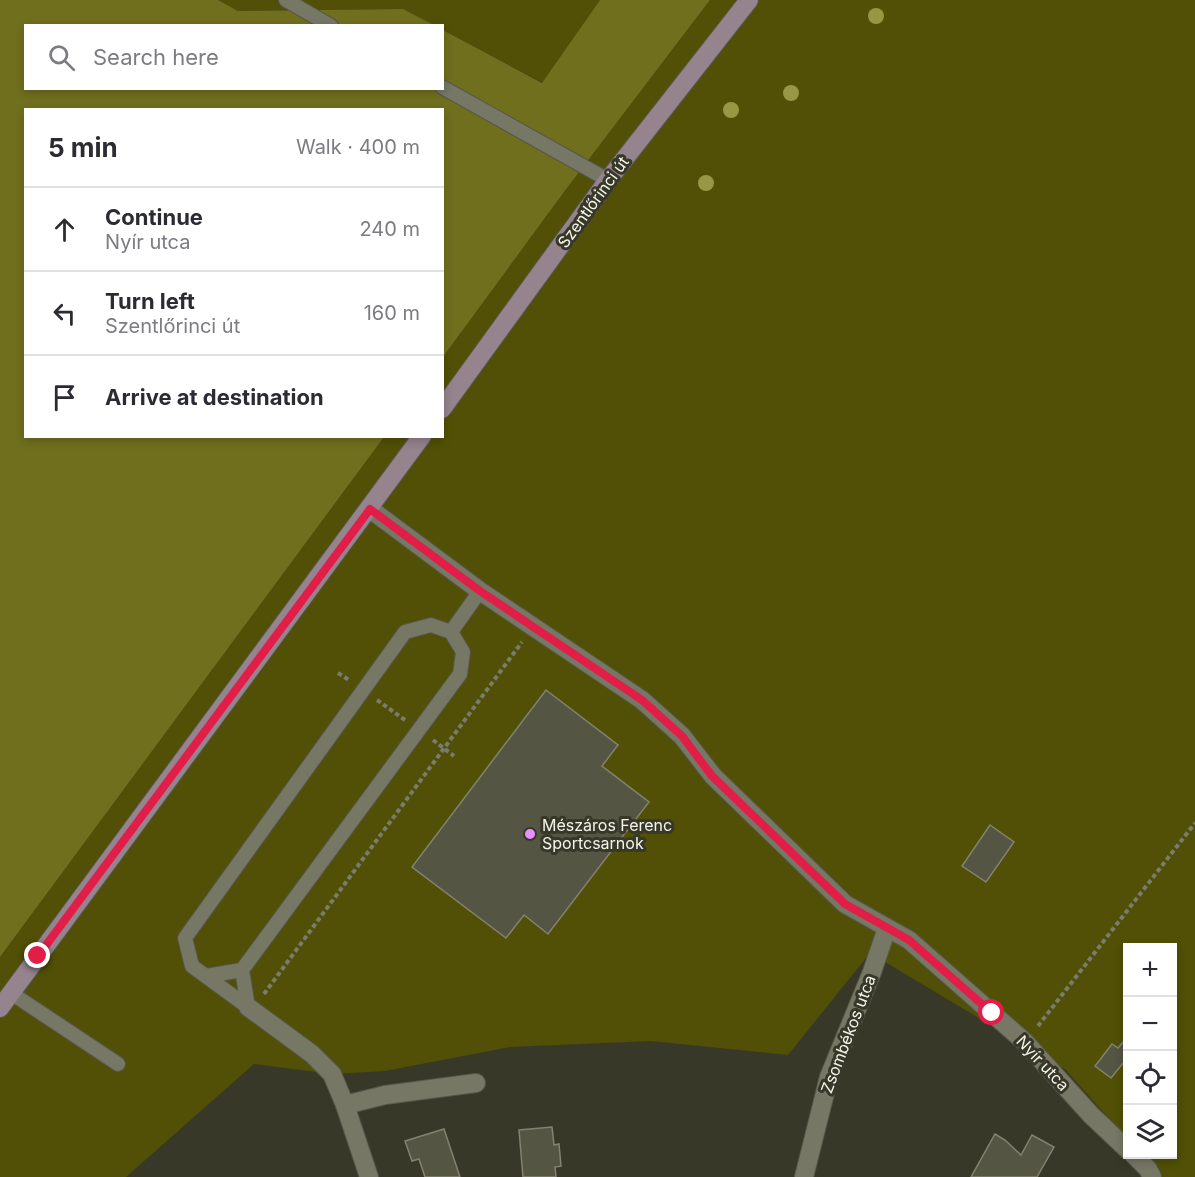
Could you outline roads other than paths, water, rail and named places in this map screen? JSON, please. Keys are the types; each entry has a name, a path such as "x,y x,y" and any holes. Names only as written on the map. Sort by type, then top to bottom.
{"main road":[{"name":"Szentlőrinci út","path":"444,406 608,180 749,0"},
{"path":"5,1001 421,438"}],"street":[{"name":"Nyír utca","path":"370,509 480,591 642,700 682,736 712,776 845,904 909,940 1025,1042 1091,1115 1123,1145"},
{"name":"Zsombékos utca","path":"804,1177 830,1077 872,972 886,928"},
{"path":"250,1009 312,1054 332,1074 369,1177"},
{"path":"345,1105 385,1095 476,1083"},
{"path":"1137,1159 1148,1169 1152,1177"}],"lane":[{"path":"286,0 328,24"},
{"path":"444,88 608,180"},
{"path":"451,632 480,591"},
{"path":"206,976 242,970 460,674 463,652 451,632 431,625 405,632 185,938 192,966 250,1009"},
{"path":"242,970 250,1009"},
{"path":"5,1001 118,1064"}],"place":[{"name":"Mészáros Ferenc Sportcsarnok","path":"530,834"}]}
